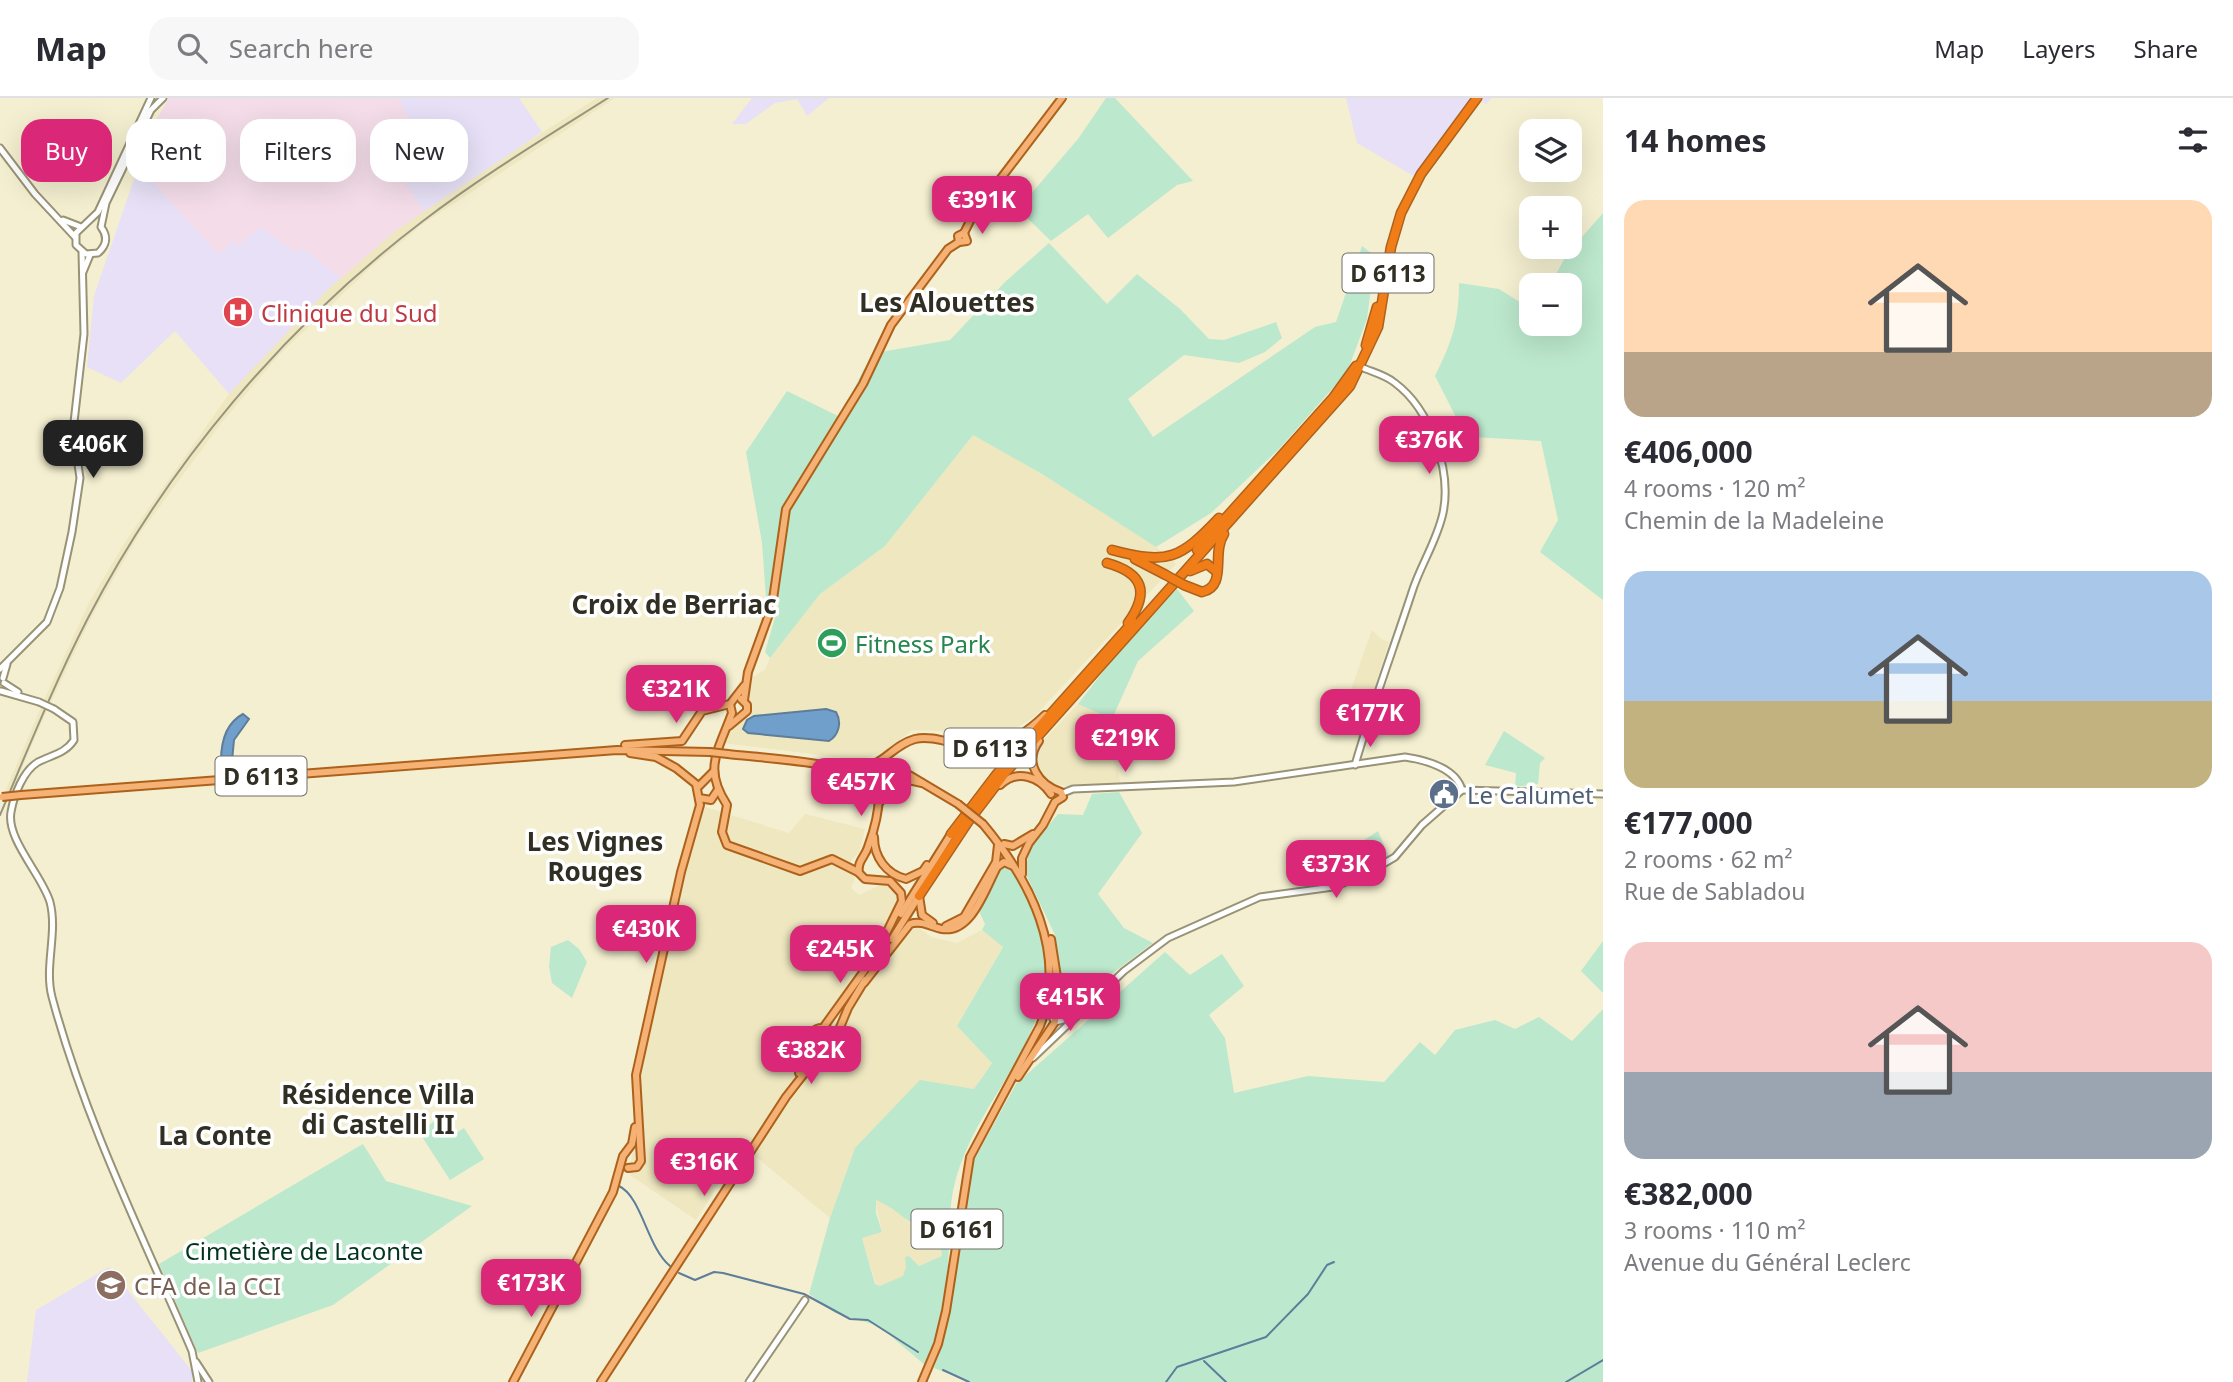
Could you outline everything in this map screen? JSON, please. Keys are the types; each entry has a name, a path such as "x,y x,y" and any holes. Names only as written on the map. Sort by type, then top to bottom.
{"highway":[{"name":"D 6113","path":"951,834 996,775 1333,398 1357,365 1373,324 1395,212 1417,171 1470,98"},
{"name":"D 6113","path":"919,896 994,787 1350,386 1378,327 1391,247 1401,213 1421,174 1477,98"},
{"path":"1122,553 1195,591 1214,587 1218,575 1216,552 1221,538 1297,446"},
{"path":"1110,558 1122,553 1146,559 1176,556 1238,504"},
{"path":"1110,558 1130,558"},
{"path":"1110,558 1130,572 1141,588 1139,608 1119,638"},
{"path":"1155,605 1200,565 1207,564 1218,575"}],"main road":[{"path":"697,788 713,772 772,606 786,509 853,400 891,325 948,249 959,242 967,241 964,233 974,215 1062,98"},
{"name":"D 6113","path":"1053,792 1038,777 1032,763 1036,744 1098,670"},
{"name":"D 6113","path":"884,760 906,743 917,739 976,748 1008,743 1029,731 1080,682"},
{"path":"726,730 747,711 737,701"},
{"path":"616,746 677,743 685,737 702,711 737,701"},
{"path":"732,713 740,716"},
{"name":"D 6113","path":"1,797 616,746 674,746 845,769 867,769 875,765"},
{"name":"D 6113","path":"501,757 638,749 710,752"},
{"path":"565,753 647,754 676,768 697,788 699,798 698,818 681,872 636,1075 636,1118 640,1155 638,1166 626,1166"},
{"path":"859,873 875,820 875,765 884,760 893,763 897,769 880,803 874,837 874,848 884,866 899,877 914,876 923,871 951,834"},
{"name":"D 6113","path":"845,769 876,781"},
{"name":"D 6113","path":"897,769 958,804 1004,844"},
{"path":"698,818 710,801 715,787 713,772"},
{"name":"D 6113","path":"994,787 1009,778 1023,776 1037,780 1053,792"},
{"name":"D 6113","path":"891,784 904,779 922,783"},
{"path":"705,781 715,787 725,802 727,816 722,832 724,840 732,850 800,871 826,860 846,864 865,879 879,878 896,886 902,901 876,954"},
{"path":"876,781 891,784"},
{"path":"1022,877 1025,852 1055,802 1053,792 1063,793 1061,801 1055,802"},
{"path":"699,798 725,802"},
{"name":"D 6113","path":"983,824 997,840"},
{"path":"1004,844 1013,846 1043,825"},
{"name":"D 6113","path":"823,1028 876,954 951,834"},
{"path":"919,896 919,910 927,921 945,926 959,921 996,862 1000,848 997,840"},
{"name":"D 6161","path":"997,840 1022,877"},
{"name":"D 6161","path":"998,1104 1055,1022 1058,1000 1057,977 1048,929 1004,844"},
{"path":"846,864 879,856"},
{"name":"D 6113","path":"864,983 910,924 919,922 947,929 958,927 970,916 1000,864 1013,866"},
{"path":"879,878 884,866"},
{"name":"D 6161","path":"922,1382 946,1311 967,1167 973,1149 1046,1009 1049,956 1046,935 1028,889"},
{"name":"D 6113","path":"836,1037 848,1008 919,896"},
{"path":"601,1382 786,1097 818,1056 832,1053 836,1046 836,1037 823,1028 811,1034 810,1049 786,1097"},
{"path":"810,1049 818,1056"},
{"path":"513,1382 626,1166 623,1156 628,1151 636,1118"},
{"path":"628,1151 640,1155"}],"street":[{"path":"75,237 103,202 151,98 161,99"},
{"path":"82,252 90,255 98,253 105,246 106,236 101,227 106,203 151,110 161,99"},
{"path":"0,148 35,194 75,237 82,252 84,334 73,431 80,478 60,588 47,622 0,669"},
{"path":"57,217 81,227"},
{"path":"88,223 101,227"},
{"path":"82,275 90,255"},
{"path":"1355,765 1378,685 1399,638 1409,602 1443,510 1438,450 1423,415 1398,385 1361,367"},
{"path":"11,657 0,691 20,694 40,702 73,722 74,740 61,753 37,762 28,771 13,804 11,825 42,881 51,909 52,995 86,1104 196,1362 209,1382"},
{"path":"2,679 20,694"},
{"path":"1063,793 1073,789 1234,782 1405,757 1424,760 1457,780 1462,790"},
{"path":"1017,1077 1108,986 1143,955 1175,934 1260,897 1333,887 1366,874 1395,858 1422,825 1462,790 1603,794"},
{"path":"1057,977 1074,996"},
{"path":"1082,1011 1064,1022 1055,1022 1046,1009 1058,1000 1087,996 1108,986"},
{"path":"748,1382 804,1300"},
{"path":"196,1362 198,1382"}],"shaded area":[{"path":"169,98 519,98 542,132 468,182 468,119 370,119 370,182 468,182 395,231 328,289 229,394 175,331 121,383 87,367 94,296 133,182 226,182 226,119 157,119"},
{"path":"169,98 398,98 409,119 370,119 370,182 405,182 424,211 395,231 341,278 301,247 296,253 260,227 238,246 233,241 218,254 153,182 226,182 226,119 157,119"},
{"path":"597,98 615,98 424,223 369,269 279,355 222,422 140,533 92,616 51,702 44,700 90,601 127,539 229,394 328,289 395,231 482,171"},
{"path":"752,98 829,98 807,116 797,99 775,103 746,124 732,124"},
{"path":"1346,98 1492,98 1486,104 1481,100 1422,181 1357,143"},
{"path":"973,435 1042,474 1156,547 1176,564 1035,716 1009,733 974,741 942,731 912,730 885,751 860,760 723,743 730,728 750,712 751,702 746,698 748,680 765,670 770,658 820,594 885,546"},
{"path":"1372,630 1381,639 1389,642 1369,705 1348,698"},
{"path":"1078,704 1112,719 1120,783 1066,786 1050,783 1036,767 1035,754 1040,744"},
{"path":"41,707 47,710 12,791 5,792"},
{"path":"705,807 789,833 805,814 865,829 859,852 851,861 850,871 855,878 851,888 859,895 887,882 897,891 899,902 892,918 908,932 918,927 931,937 957,943 982,930 1003,946 957,1026 992,1062 974,1089 855,1148 830,1218 743,1146 696,1220 630,1175 642,1054 680,882"},
{"path":"875,1199 895,1207 910,1224 939,1236 942,1256 919,1266 907,1267 903,1276 897,1280 880,1286 876,1284 862,1238 882,1232"},
{"path":"109,1267 192,1371 192,1382 27,1382 36,1310"}],"green space":[{"path":"1106,98 1115,98 1193,181 1177,185 1108,238 1088,214 1051,241 1018,209 1078,139"},
{"path":"1603,213 1603,600 1540,552 1558,520 1541,441 1473,437 1459,423 1435,376 1453,331 1458,309 1459,283 1499,289 1519,302 1519,336 1582,336 1582,273 1557,273 1564,259 1582,259 1582,237"},
{"path":"1049,243 1107,304 1137,274 1180,309 1209,339 1224,340 1276,322 1282,338 1265,352 1239,363 1184,355 1128,399 1153,437 1315,327 1336,322 1362,246 1375,256 1367,319 1347,372 1279,449 1211,513 1156,547 1042,474 973,435 885,546 820,594 770,658 765,652 779,604 766,598 762,543 746,452 787,391 840,417 864,369 881,352 950,340 1005,282"},
{"path":"1177,589 1194,611 1138,661 1112,719 1078,704 1117,654"},
{"path":"1504,731 1545,758 1540,763 1538,784 1515,787 1516,773 1485,765"},
{"path":"1119,792 1142,833 1098,894 1124,928 1153,943 1087,992 1069,987 1061,978 1055,935 1025,872 1030,848 1058,814 1083,815 1092,794"},
{"path":"1378,831 1389,857 1330,881 1327,864"},
{"path":"1006,866 1016,875 1034,909 1044,957 1042,993 1034,1025 968,1146 955,1182 950,1213 945,1292 926,1366 879,1326 835,1313 809,1294 830,1218 855,1148 920,1080 974,1089 992,1063 957,1026 1003,947 982,930 985,924 978,909 1000,871","holes":["876,1200 921,1229 939,1236 942,1256 919,1266 909,1256 905,1257 903,1276 880,1286 875,1284 862,1238 882,1232 876,1213"]},
{"path":"568,940 579,949 587,962 572,998 552,983 549,967 551,947"},
{"path":"1603,941 1603,993 1581,971"},
{"path":"1165,952 1190,975 1222,954 1244,986 1209,1015 1225,1038 1234,1093 1308,1076 1384,1082 1420,1042 1435,1055 1455,1030 1495,1020 1515,1029 1539,1017 1572,1041 1603,1009 1603,1382 971,1382 934,1368 945,1334 974,1160 1016,1084"},
{"path":"442,1116 453,1135 464,1128 484,1159 450,1180 419,1132"},
{"name":"Cimetière de Laconte","path":"363,1144 386,1181 472,1206 333,1305 198,1353 159,1264"}],"water":[{"path":"826,709 836,712 839,720 837,732 829,741 748,733 743,729 747,720 754,716"},
{"path":"243,714 249,719 234,740 232,761 221,761 226,734 232,723"}],"waterway":[{"path":"619,1186 633,1200 662,1258 670,1266"},
{"path":"1166,1382 1177,1367 1266,1337 1308,1294 1327,1265 1334,1262"},
{"path":"679,1273 695,1280 714,1272 723,1273 804,1294 850,1319 868,1320 918,1352"},
{"path":"1566,1382 1603,1360"},
{"path":"1204,1361 1226,1382"},
{"path":"943,1370 969,1382"}],"railway":[{"path":"0,815 64,666 120,561 193,452 234,401 277,352 372,262 468,188 608,98"}],"place":[{"name":"Clinique du Sud","path":"238,312"},
{"name":"Fitness Park","path":"832,643"},
{"name":"Le Calumet","path":"1444,794"},
{"name":"CFA de la CCI","path":"111,1285"}],"district":[{"name":"Les Alouettes","path":"947,302"},
{"name":"Croix de Berriac","path":"674,604"},
{"name":"Les Vignes Rouges","path":"595,856"},
{"name":"Résidence Villa di Castelli II","path":"378,1109"},
{"name":"La Conte","path":"215,1135"}]}
